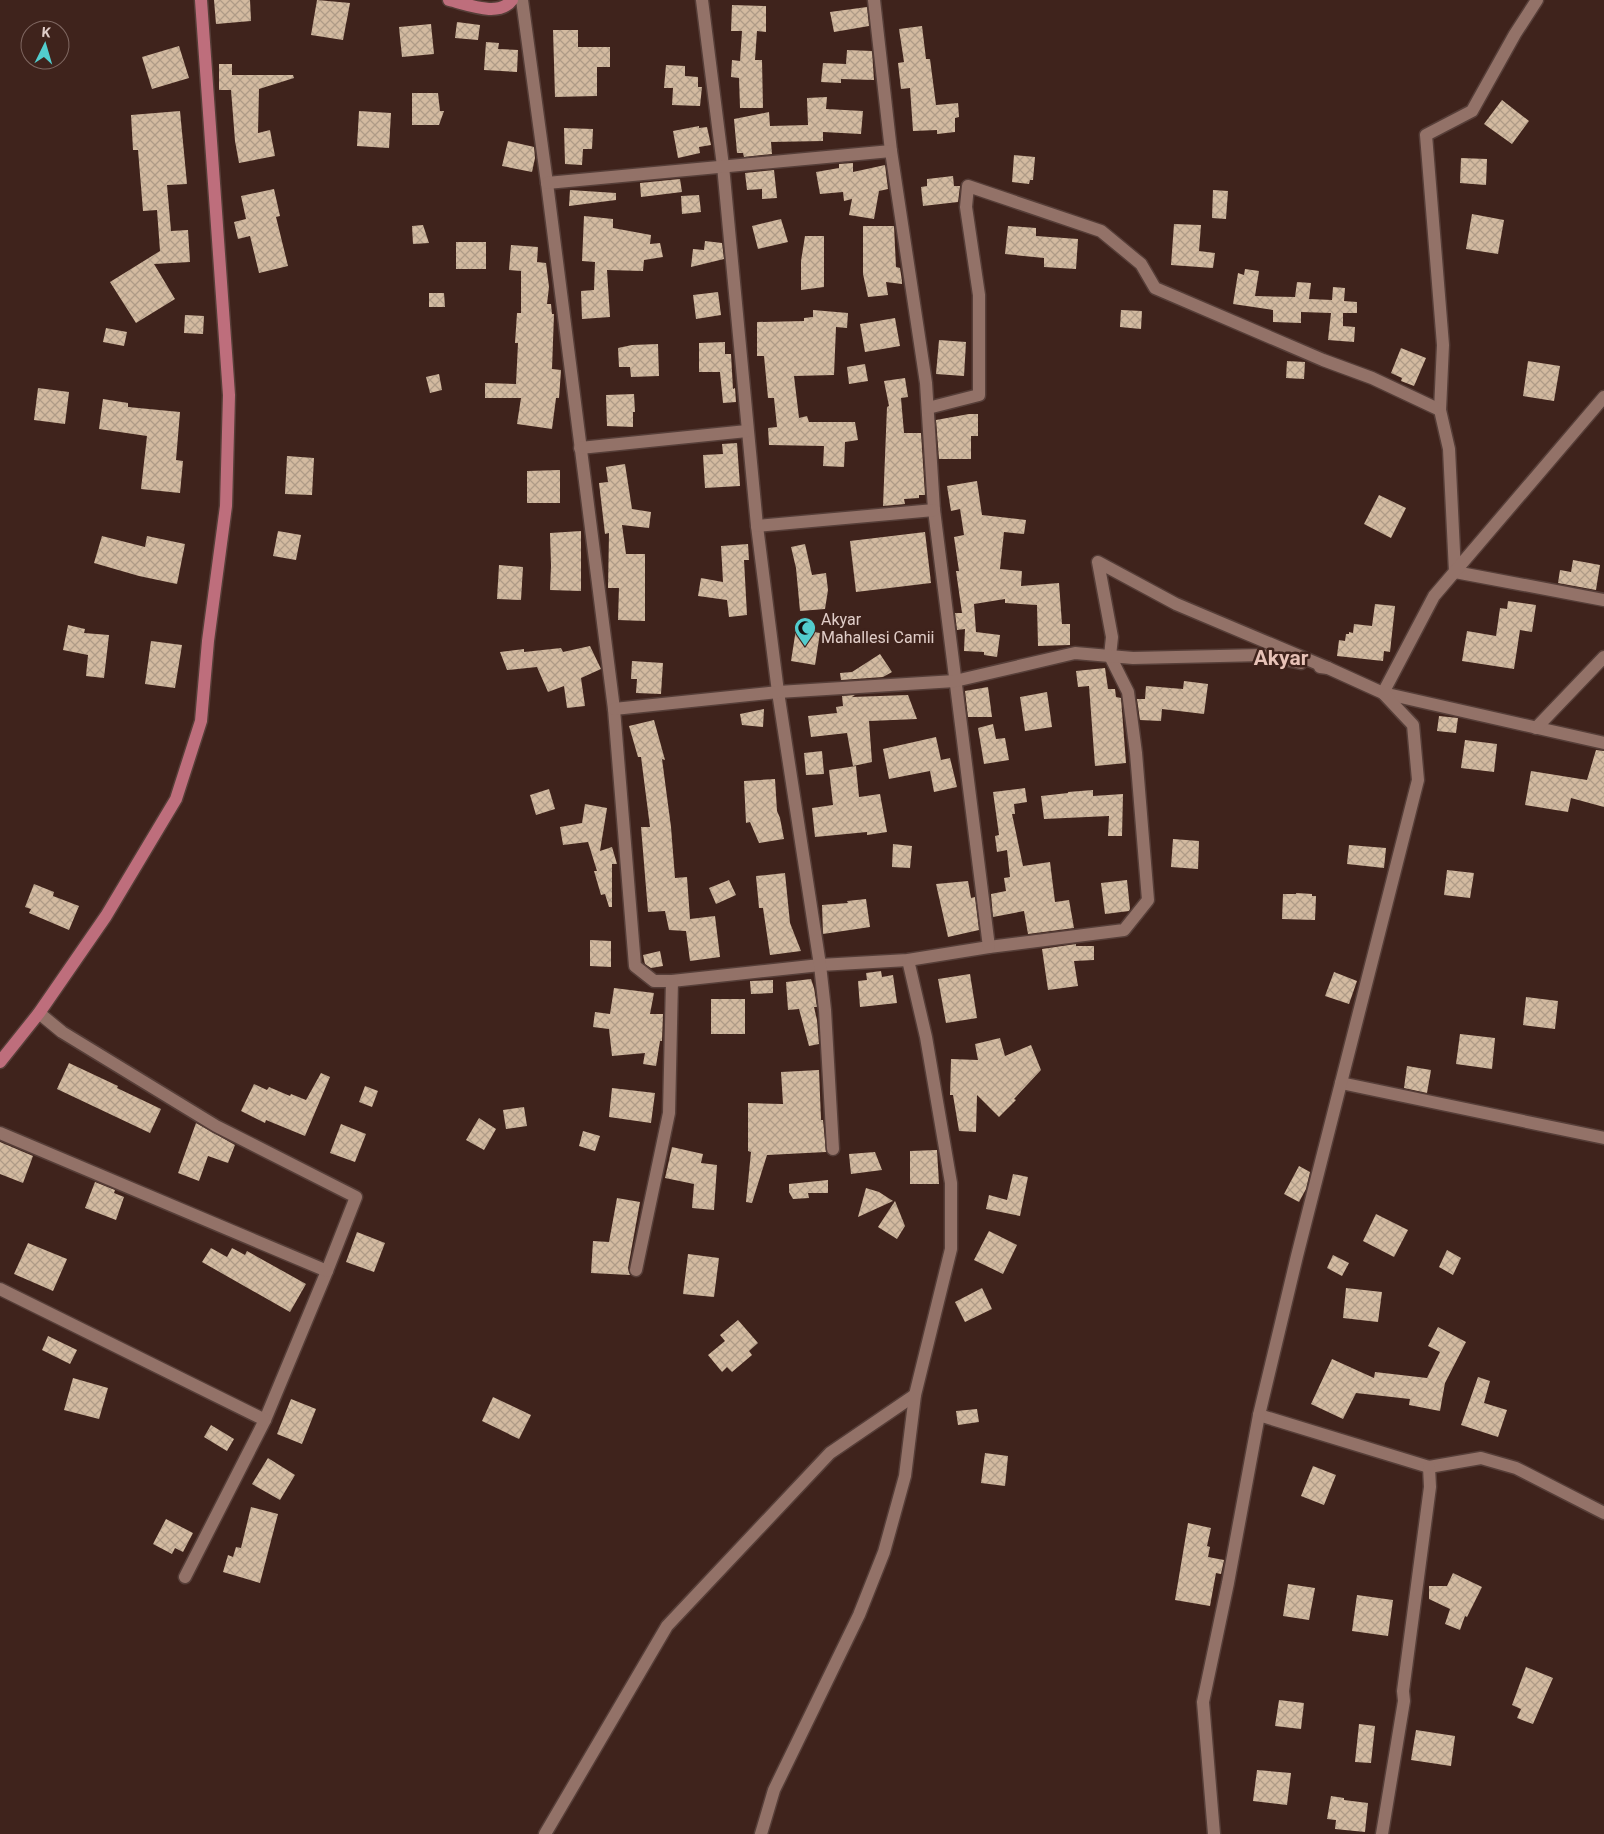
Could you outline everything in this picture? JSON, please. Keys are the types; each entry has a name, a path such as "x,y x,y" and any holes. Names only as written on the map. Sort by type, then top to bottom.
{"main road":[{"path":"0,1062 39,1013 106,916 176,799 201,721 208,641 226,506 229,395 201,0"},
{"path":"449,0 499,9 509,5 512,0"}],"street":[{"path":"522,0 614,710 635,966 654,981 672,981 820,965 908,960 988,947 1124,930 1148,900 1136,754 1128,692 1110,656 1112,636 1098,562 1176,604 1328,668 1383,694 1604,743"},
{"path":"702,0 723,166 757,526 778,692 820,965 825,1010 833,1149"},
{"path":"874,0 891,150 926,383 934,510 988,947"},
{"path":"1455,572 1450,450 1440,410 1443,345 1426,135 1472,111 1515,34 1537,0"},
{"path":"547,183 891,150"},
{"path":"928,408 979,395 979,295 966,207 968,186 1102,231 1141,264 1155,288 1323,360 1372,378 1440,410"},
{"path":"1383,694 1434,596 1604,397"},
{"path":"580,448 747,431"},
{"path":"757,526 934,510"},
{"path":"1455,572 1604,600"},
{"path":"614,710 778,692 955,681 1075,653 1133,658 1263,655 1328,668"},
{"path":"1536,728 1604,657"},
{"path":"1214,1834 1202,1702 1228,1584 1259,1415 1297,1256 1418,780 1413,725 1383,694"},
{"path":"761,1834 774,1790 859,1615 884,1552 905,1476 915,1395 951,1250 951,1183 926,1038 908,960"},
{"path":"636,1270 669,1113 672,981"},
{"path":"39,1013 62,1032 216,1126 356,1197 265,1420 186,1577"},
{"path":"1341,1082 1604,1138"},
{"path":"0,1133 327,1271"},
{"path":"0,1289 265,1420"},
{"path":"545,1834 667,1626 830,1453 915,1395"},
{"path":"1259,1415 1429,1467 1481,1458 1516,1468 1604,1513"},
{"path":"1382,1834 1404,1701 1403,1691 1430,1487 1429,1467"}],"building":[{"path":"214,0 250,0 251,21 216,24"},
{"path":"317,0 350,3 343,40 311,35"},
{"path":"732,5 766,6 766,32 757,31 755,60 762,60 763,108 740,108 739,78 731,77 732,60 740,61 742,31 731,31"},
{"path":"867,7 869,26 834,32 830,12"},
{"path":"457,22 480,25 478,40 455,38"},
{"path":"431,24 434,54 402,57 399,27"},
{"path":"922,26 926,59 930,59 936,105 958,103 959,117 955,118 955,132 937,134 937,130 913,131 910,88 901,89 898,63 904,62 899,29"},
{"path":"553,30 578,30 578,47 610,47 610,67 597,67 597,96 555,97"},
{"path":"486,42 499,43 498,49 518,50 517,72 484,70"},
{"path":"179,46 189,78 152,89 142,57"},
{"path":"847,50 872,51 874,80 841,79 841,83 821,82 823,63 846,64"},
{"path":"219,64 232,64 232,75 293,75 294,78 259,89 258,133 270,130 275,156 239,163 235,141 231,90 219,90"},
{"path":"666,65 685,66 685,76 698,77 698,87 702,87 700,106 672,105 673,88 664,88"},
{"path":"412,93 438,93 440,111 444,111 439,125 412,125"},
{"path":"827,97 826,109 863,111 861,134 823,132 823,141 771,142 772,154 744,157 743,153 737,153 734,119 769,112 770,126 808,125 807,98"},
{"path":"1502,100 1529,121 1512,144 1484,124"},
{"path":"180,111 187,184 167,185 171,231 188,230 190,262 154,264 175,299 136,323 110,282 160,251 157,210 143,211 138,150 133,150 131,115"},
{"path":"359,111 391,113 389,148 357,146"},
{"path":"699,126 699,128 707,127 711,145 699,147 700,153 678,158 673,131"},
{"path":"564,128 593,129 592,149 583,149 582,165 565,164"},
{"path":"508,141 534,147 535,158 532,172 502,166"},
{"path":"1014,155 1035,157 1033,180 1030,180 1029,184 1012,182"},
{"path":"1461,158 1487,159 1486,185 1460,183"},
{"path":"853,163 853,172 885,165 888,189 879,191 874,219 849,215 852,199 844,201 843,192 820,194 816,172 839,168 839,164"},
{"path":"774,170 777,198 762,199 762,189 747,190 745,173"},
{"path":"953,176 954,186 960,186 958,202 923,206 921,187 927,186 927,179"},
{"path":"680,179 682,192 641,197 640,183"},
{"path":"274,189 280,216 276,217 288,266 259,273 250,236 238,239 234,222 246,219 241,196"},
{"path":"570,190 616,193 616,200 569,206"},
{"path":"1213,190 1228,191 1226,219 1212,218"},
{"path":"699,195 701,212 682,214 681,196"},
{"path":"1472,214 1504,220 1498,254 1466,249"},
{"path":"584,216 613,219 613,228 651,235 650,244 660,243 663,257 644,260 643,271 607,270 610,317 582,319 581,291 594,290 595,262 582,261"},
{"path":"781,219 788,242 758,249 752,226"},
{"path":"1174,224 1201,225 1199,251 1215,253 1213,268 1171,265"},
{"path":"423,225 429,243 413,244 412,226"},
{"path":"863,226 894,226 896,267 900,268 902,284 886,282 888,295 868,297 863,274"},
{"path":"1008,226 1036,228 1036,236 1078,239 1076,269 1044,267 1044,258 1005,254"},
{"path":"805,236 824,236 824,287 801,290 801,261"},
{"path":"705,241 722,243 724,259 691,267 693,249 704,250"},
{"path":"456,242 486,242 486,269 456,269"},
{"path":"511,245 538,247 537,262 546,263 549,287 547,304 551,304 552,314 554,314 552,369 561,370 559,398 556,398 552,429 517,424 521,398 485,398 485,383 516,384 518,343 515,343 517,313 521,313 521,271 509,270"},
{"path":"1245,269 1259,271 1255,296 1295,297 1297,282 1311,283 1309,299 1332,300 1333,287 1345,288 1344,301 1357,302 1357,313 1343,313 1343,326 1355,327 1354,342 1328,340 1331,313 1301,312 1301,323 1273,322 1273,310 1233,304 1238,273 1244,275"},
{"path":"718,292 721,315 696,319 693,295"},
{"path":"429,293 444,293 445,307 429,307"},
{"path":"813,310 848,313 847,328 836,327 834,375 794,376 799,418 807,416 809,422 855,422 858,440 845,442 844,467 823,466 824,446 769,445 768,428 777,427 774,398 768,398 764,356 757,356 757,322 804,321 804,318 813,317"},
{"path":"1121,310 1142,311 1141,329 1120,327"},
{"path":"185,315 204,316 203,334 184,333"},
{"path":"895,318 900,346 865,352 860,324"},
{"path":"106,328 127,332 124,346 103,342"},
{"path":"939,340 966,342 964,376 936,374"},
{"path":"725,342 725,354 731,354 733,389 735,388 736,402 723,403 720,372 699,372 699,343"},
{"path":"658,344 659,376 631,377 630,367 619,367 618,348 632,345"},
{"path":"1401,348 1426,358 1414,386 1401,381 1402,378 1391,373"},
{"path":"1287,361 1305,362 1304,379 1286,378"},
{"path":"1528,361 1560,366 1554,401 1523,396"},
{"path":"865,364 868,381 849,384 847,367"},
{"path":"439,374 442,390 430,393 426,377"},
{"path":"905,378 908,397 901,398 904,433 921,433 925,495 919,495 919,498 904,499 905,504 883,506 887,407 889,406 884,381"},
{"path":"38,388 69,392 65,424 34,420"},
{"path":"634,394 635,412 633,412 633,427 607,426 606,395"},
{"path":"103,399 128,403 128,407 180,412 176,460 183,461 180,493 141,489 147,436 99,429"},
{"path":"978,414 978,436 971,436 971,459 939,459 936,420"},
{"path":"737,443 740,486 705,488 703,455 723,454 722,444"},
{"path":"287,456 314,458 312,495 285,494"},
{"path":"625,464 632,509 651,512 649,528 622,525 626,554 645,554 645,621 618,620 619,588 608,588 609,533 605,534 599,483 608,482 606,467"},
{"path":"560,470 560,503 527,503 527,471"},
{"path":"977,481 982,515 1026,520 1024,534 1004,532 1000,569 1022,571 1021,586 1059,583 1062,624 1070,624 1070,645 1038,646 1037,605 1005,603 1005,599 974,604 976,632 1000,635 997,657 984,655 984,652 964,651 965,629 957,630 955,613 962,613 956,571 959,571 954,537 964,535 960,509 951,511 947,486"},
{"path":"1379,495 1406,508 1391,538 1364,524"},
{"path":"278,531 301,535 296,560 273,556"},
{"path":"581,531 581,591 550,590 550,533"},
{"path":"925,532 931,583 856,592 850,541"},
{"path":"102,536 145,547 147,536 185,544 177,584 139,576 94,563"},
{"path":"748,544 749,560 744,560 747,615 729,617 727,600 698,596 701,578 723,582 721,546"},
{"path":"805,544 812,575 826,573 828,590 825,609 800,611 796,568 791,547"},
{"path":"1573,560 1600,565 1596,590 1558,583 1560,570 1571,572"},
{"path":"499,565 523,567 521,600 497,599"},
{"path":"1508,601 1536,605 1532,632 1520,630 1514,669 1462,661 1467,631 1496,636 1500,608 1507,609"},
{"path":"1375,604 1395,606 1390,652 1384,651 1383,661 1337,656 1339,640 1345,641 1346,634 1349,634 1349,632 1353,633 1354,624 1372,626"},
{"path":"68,625 85,629 84,633 109,635 104,678 86,676 88,655 63,650"},
{"name":"Akyar Mahallesi Camii","path":"796,629 820,633 815,665 791,661"},
{"path":"151,641 182,645 175,688 145,684"},
{"path":"590,646 601,669 581,678 585,706 567,708 564,686 548,692 537,667 507,670 500,652 524,649 524,652 561,648 563,652"},
{"path":"880,654 892,672 883,677 841,680 840,673 852,672"},
{"path":"632,661 663,663 661,694 636,693 637,679 631,679"},
{"path":"1105,668 1108,689 1115,689 1116,697 1121,698 1126,763 1095,766 1089,686 1078,687 1076,671"},
{"path":"1184,681 1208,684 1204,714 1162,709 1161,721 1140,720 1137,699 1145,699 1146,686 1183,689"},
{"path":"988,687 992,717 968,717 965,691"},
{"path":"1047,692 1052,727 1025,731 1020,697"},
{"path":"855,695 852,697 908,695 917,719 869,721 872,762 853,766 847,733 811,737 808,716 837,713 836,707 843,706 842,696"},
{"path":"764,709 763,727 742,725 740,714"},
{"path":"1439,716 1458,718 1456,733 1437,731"},
{"path":"654,720 665,760 662,759 671,827 675,878 687,877 690,919 715,916 720,957 690,961 686,931 669,930 665,911 648,912 641,827 650,827 641,757 638,757 629,726"},
{"path":"993,724 996,739 1005,738 1009,760 984,764 978,728"},
{"path":"936,737 941,760 950,758 957,787 934,792 930,771 889,779 883,749"},
{"path":"1465,740 1497,744 1494,772 1461,768"},
{"path":"1596,750 1604,751 1604,807 1571,798 1568,812 1525,805 1531,771 1587,780"},
{"path":"822,751 824,774 806,775 804,753"},
{"path":"856,766 859,797 880,794 887,832 867,835 867,832 815,837 812,808 833,805 829,770"},
{"path":"775,779 777,811 784,839 759,843 750,822 746,823 744,781"},
{"path":"1025,788 1027,802 1014,804 1015,814 1012,814 1023,866 1050,862 1055,902 1069,900 1074,928 1028,934 1024,911 993,917 991,894 1006,891 1004,878 1010,877 1007,850 997,852 995,836 999,835 993,792"},
{"path":"549,789 555,809 536,815 530,795"},
{"path":"1093,790 1093,796 1123,794 1122,836 1108,836 1109,816 1044,819 1041,796"},
{"path":"585,804 607,808 600,851 612,847 617,864 612,864 612,907 609,907 605,894 601,895 594,871 597,871 588,842 563,845 560,827 582,823"},
{"path":"1173,839 1199,841 1198,869 1171,867"},
{"path":"893,844 912,846 910,868 892,867"},
{"path":"1349,845 1386,848 1384,868 1347,864"},
{"path":"1447,870 1474,873 1470,898 1444,895"},
{"path":"785,873 790,923 801,951 770,955 763,908 759,908 756,876"},
{"path":"729,880 736,895 716,904 709,888"},
{"path":"1127,880 1129,911 1105,914 1101,883"},
{"path":"968,881 971,898 975,897 979,930 948,937 936,884"},
{"path":"34,884 54,892 53,896 79,906 69,930 29,913 31,909 25,907"},
{"path":"1296,893 1316,896 1315,920 1282,919 1283,894"},
{"path":"866,899 870,927 823,934 822,905 848,903 847,901"},
{"path":"590,940 611,941 611,967 590,966"},
{"path":"1076,944 1076,946 1094,946 1094,960 1074,961 1078,986 1048,990 1042,949"},
{"path":"660,951 663,966 651,968 645,964 643,955"},
{"path":"881,971 882,977 893,975 897,1003 860,1007 858,981 867,980 866,973"},
{"path":"1334,972 1357,981 1349,1004 1325,996"},
{"path":"970,974 977,1018 946,1023 938,979"},
{"path":"811,979 817,1007 814,1007 819,1044 809,1046 799,1009 788,1010 786,982"},
{"path":"773,980 773,993 751,994 750,981"},
{"path":"614,988 654,993 650,1014 663,1014 662,1041 660,1041 656,1066 643,1064 645,1053 612,1056 609,1029 593,1027 595,1012 610,1014"},
{"path":"1526,997 1558,1001 1555,1029 1523,1025"},
{"path":"711,999 745,999 745,1034 711,1034"},
{"path":"1460,1034 1495,1038 1492,1069 1456,1064"},
{"path":"1000,1038 1005,1056 1031,1045 1041,1070 999,1117 977,1095 976,1132 959,1131 953,1095 950,1095 951,1059 978,1060 975,1044"},
{"path":"69,1063 161,1109 150,1133 57,1089"},
{"path":"1407,1066 1431,1070 1427,1093 1404,1088"},
{"path":"819,1070 821,1120 823,1120 826,1152 767,1155 752,1203 746,1202 751,1152 748,1151 748,1103 783,1104 781,1072"},
{"path":"321,1073 330,1077 305,1136 266,1120 265,1123 241,1111 254,1084 267,1090 269,1087 290,1096 291,1094 306,1100"},
{"path":"365,1086 378,1091 372,1107 359,1102"},
{"path":"612,1088 655,1093 651,1123 609,1117"},
{"path":"524,1107 527,1126 506,1129 503,1110"},
{"path":"479,1118 496,1129 484,1150 466,1140"},
{"path":"196,1123 235,1145 228,1163 208,1156 199,1181 178,1173"},
{"path":"341,1124 366,1134 355,1162 330,1153"},
{"path":"583,1131 600,1136 595,1151 579,1146"},
{"path":"0,1142 33,1156 23,1183 0,1174"},
{"path":"672,1147 703,1154 701,1163 717,1165 714,1210 692,1208 694,1184 665,1178"},
{"path":"937,1150 939,1184 910,1184 910,1151"},
{"path":"875,1152 882,1170 851,1174 849,1154"},
{"path":"1299,1166 1310,1172 1306,1189 1299,1202 1284,1194"},
{"path":"1013,1174 1028,1177 1020,1216 986,1209 989,1195 1007,1200"},
{"path":"828,1180 828,1193 808,1193 809,1198 793,1199 789,1192 789,1184"},
{"path":"95,1182 115,1190 114,1193 124,1197 116,1220 85,1208"},
{"path":"866,1188 879,1192 893,1201 858,1217"},
{"path":"617,1198 640,1202 628,1268 630,1275 591,1273 593,1241 609,1242"},
{"path":"895,1201 905,1226 897,1239 878,1227"},
{"path":"1376,1214 1408,1230 1394,1257 1363,1241"},
{"path":"989,1231 1017,1245 1003,1274 974,1260"},
{"path":"357,1232 385,1243 374,1272 346,1262"},
{"path":"28,1243 67,1259 53,1291 14,1274"},
{"path":"211,1248 227,1257 232,1248 245,1255 247,1251 306,1284 290,1312 202,1262"},
{"path":"1447,1250 1461,1258 1453,1275 1439,1267"},
{"path":"688,1254 719,1258 714,1297 683,1294"},
{"path":"1333,1255 1349,1263 1342,1276 1327,1268"},
{"path":"982,1288 992,1309 965,1322 955,1302"},
{"path":"1346,1288 1382,1292 1378,1322 1343,1318"},
{"path":"738,1320 758,1343 749,1351 752,1355 732,1372 727,1367 722,1372 708,1355 725,1341 720,1335"},
{"path":"1438,1327 1466,1342 1445,1383 1440,1411 1409,1405 1410,1399 1356,1393 1343,1419 1311,1404 1332,1359 1374,1378 1375,1372 1427,1378 1440,1352 1428,1346"},
{"path":"48,1336 77,1350 70,1364 42,1350"},
{"path":"1478,1377 1490,1381 1484,1403 1507,1410 1498,1437 1461,1425"},
{"path":"73,1378 108,1388 99,1419 64,1410"},
{"path":"493,1397 531,1415 519,1439 482,1421"},
{"path":"291,1399 316,1409 302,1444 277,1434"},
{"path":"977,1409 979,1422 958,1425 956,1411"},
{"path":"211,1425 234,1439 227,1451 204,1437"},
{"path":"985,1453 1008,1456 1005,1486 981,1483"},
{"path":"268,1458 295,1475 280,1500 252,1484"},
{"path":"1313,1466 1336,1475 1324,1505 1301,1496"},
{"path":"251,1507 278,1514 260,1583 223,1572 228,1555 233,1557 236,1547 241,1548"},
{"path":"166,1519 193,1533 183,1552 175,1548 172,1554 153,1544"},
{"path":"1188,1523 1211,1528 1207,1546 1210,1547 1208,1557 1224,1560 1221,1574 1216,1573 1210,1606 1175,1600"},
{"path":"1453,1573 1482,1587 1467,1617 1465,1616 1460,1630 1445,1624 1450,1609 1429,1599 1429,1586 1447,1586"},
{"path":"1288,1584 1315,1588 1309,1620 1283,1616"},
{"path":"1357,1595 1393,1600 1388,1636 1352,1631"},
{"path":"1526,1667 1553,1678 1533,1724 1517,1718 1521,1709 1512,1705"},
{"path":"1279,1700 1304,1703 1301,1729 1275,1726"},
{"path":"1359,1724 1375,1726 1371,1763 1355,1762"},
{"path":"1416,1730 1455,1736 1451,1766 1411,1760"},
{"path":"1257,1770 1291,1773 1287,1805 1253,1801"},
{"path":"1331,1796 1344,1798 1344,1800 1368,1803 1365,1832 1335,1829 1336,1820 1327,1819"}],"place":[{"name":"Akyar Mahallesi Camii","path":"805,647"}],"district":[{"name":"Akyar","path":"1281,658"}]}
